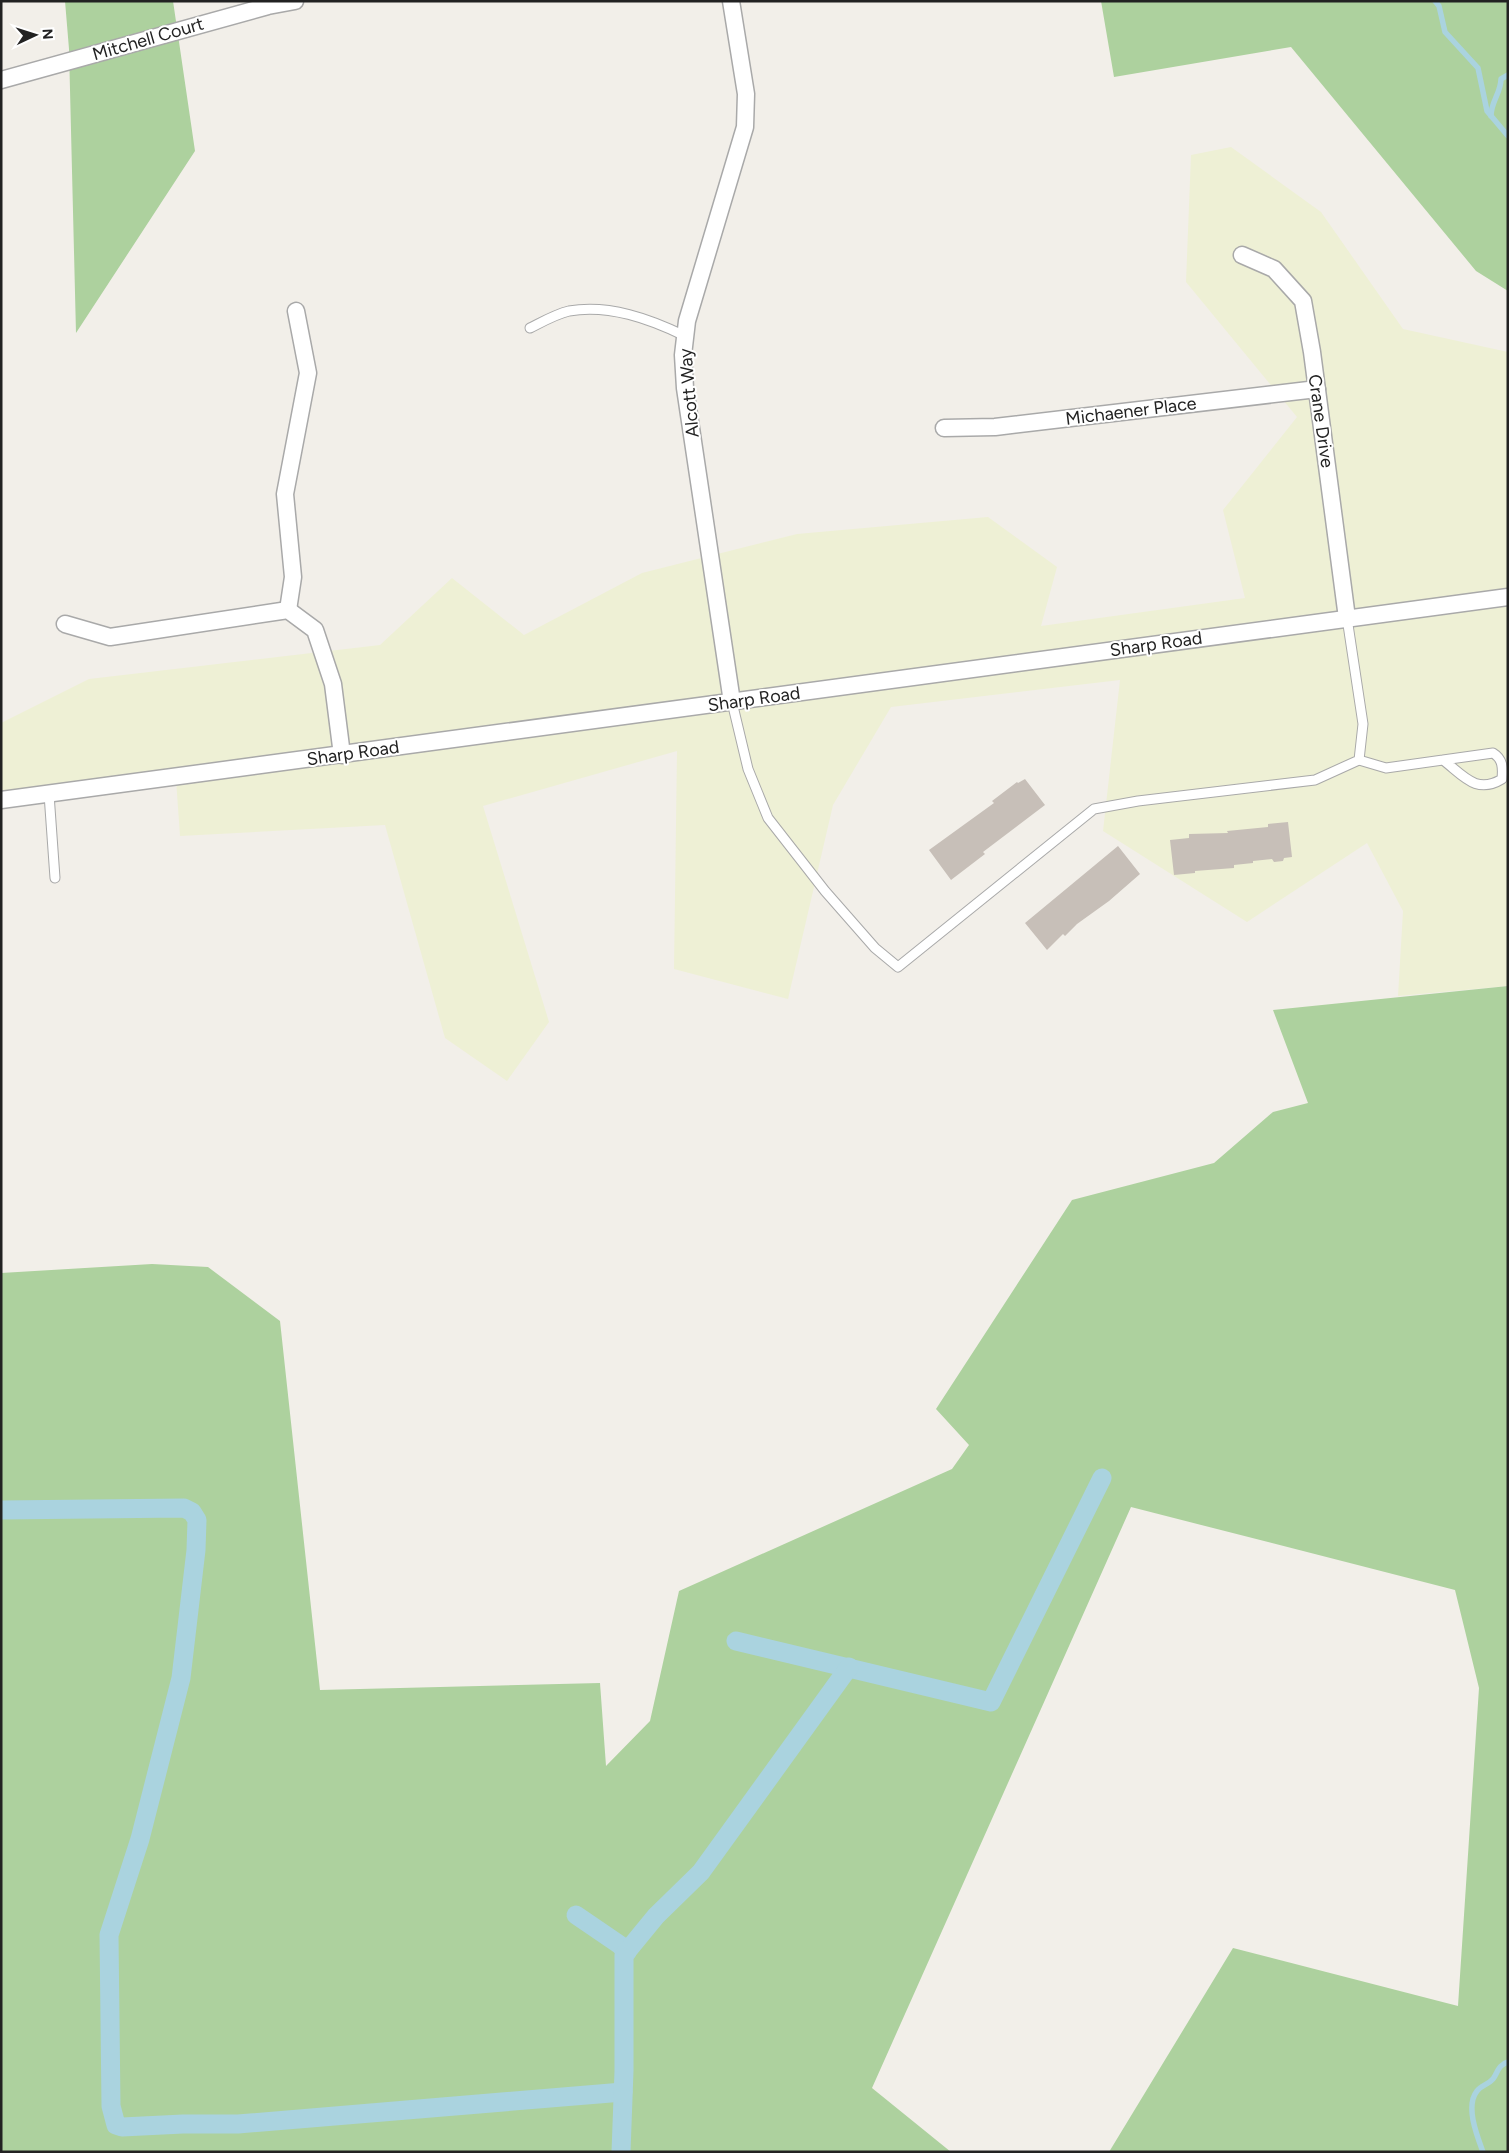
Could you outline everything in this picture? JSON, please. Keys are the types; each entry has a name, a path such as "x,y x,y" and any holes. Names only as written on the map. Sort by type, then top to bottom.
{"street":[{"name":"Mitchell Court","path":"1,80 268,4 295,1"},
{"name":"Alcott Way","path":"731,1 746,94 744,126 687,321 683,355 685,388 732,702"},
{"name":"Crane Drive","path":"1242,255 1274,269 1302,301 1316,389 1346,618"},
{"path":"288,610 293,577 285,494 308,374 296,311"},
{"name":"Michaener Place","path":"944,428 995,427 1316,389"},
{"name":"Sharp Road","path":"1,800 1508,597"},
{"path":"65,624 110,637 288,610 315,630 333,684 342,755"}],"lane":[{"path":"530,328 567,312 594,308 658,323 685,336"},
{"path":"1346,618 1363,724 1360,760"},
{"path":"732,702 748,769 768,818 825,891 875,948 898,967 1094,809 1138,801 1316,780 1360,760 1386,768 1443,760 1493,753 1499,756 1503,768 1502,779 1494,784 1481,787 1443,760"},
{"path":"48,794 55,878"}],"green space":[{"path":"65,1 173,1 195,151 76,333 69,49"},
{"path":"1101,1 1508,1 1508,291 1476,271 1291,47 1114,77"},
{"path":"1231,147 1321,212 1403,329 1508,352 1508,986 1398,996 1403,911 1367,843 1247,922 1103,831 1120,680 891,707 833,805 788,999 674,969 677,751 483,806 549,1022 507,1081 445,1038 385,825 180,836 176,779 1,801 1,723 89,679 380,645 452,578 524,635 642,573 797,534 988,517 1057,567 1041,626 1245,598 1223,510 1297,417 1186,282 1191,155"},
{"path":"1508,986 1508,2152 1109,2152 1233,1948 1458,2006 1479,1688 1455,1590 1131,1507 872,2088 951,2152 1,2152 1,1273 152,1264 208,1267 280,1321 320,1690 600,1683 606,1766 650,1721 679,1591 952,1469 969,1445 936,1409 1072,1200 1214,1163 1273,1112 1308,1103 1273,1010"}],"building":[{"path":"1025,779 1045,805 983,852 985,854 951,880 929,850 994,803 992,801 1017,782"},
{"path":"1288,822 1292,857 1284,858 1283,861 1274,862 1272,859 1253,861 1253,863 1234,865 1234,868 1195,871 1195,873 1174,875 1170,840 1189,838 1189,834 1228,833 1227,831 1268,827 1268,824"},
{"path":"1118,846 1140,874 1109,901 1077,924 1065,936 1063,934 1047,950 1025,923"}],"waterway":[{"path":"1435,1 1439,6 1445,32 1478,68 1487,111 1508,136"},
{"path":"1491,116 1501,79 1508,75"},
{"path":"736,1641 991,1702 1102,1478"},
{"path":"1,1510 184,1508 192,1512 197,1520 196,1550 181,1678 140,1839 109,1935 111,2106 116,2125 122,2127 238,2124 623,2092"},
{"path":"621,2152 624,2071 624,1955 656,1916 701,1872 849,1667"},
{"path":"576,1915 620,1945 627,1952"},
{"path":"1483,2152 1473,2121 1472,2105 1474,2097 1479,2089 1493,2079 1500,2067 1508,2062"}]}
